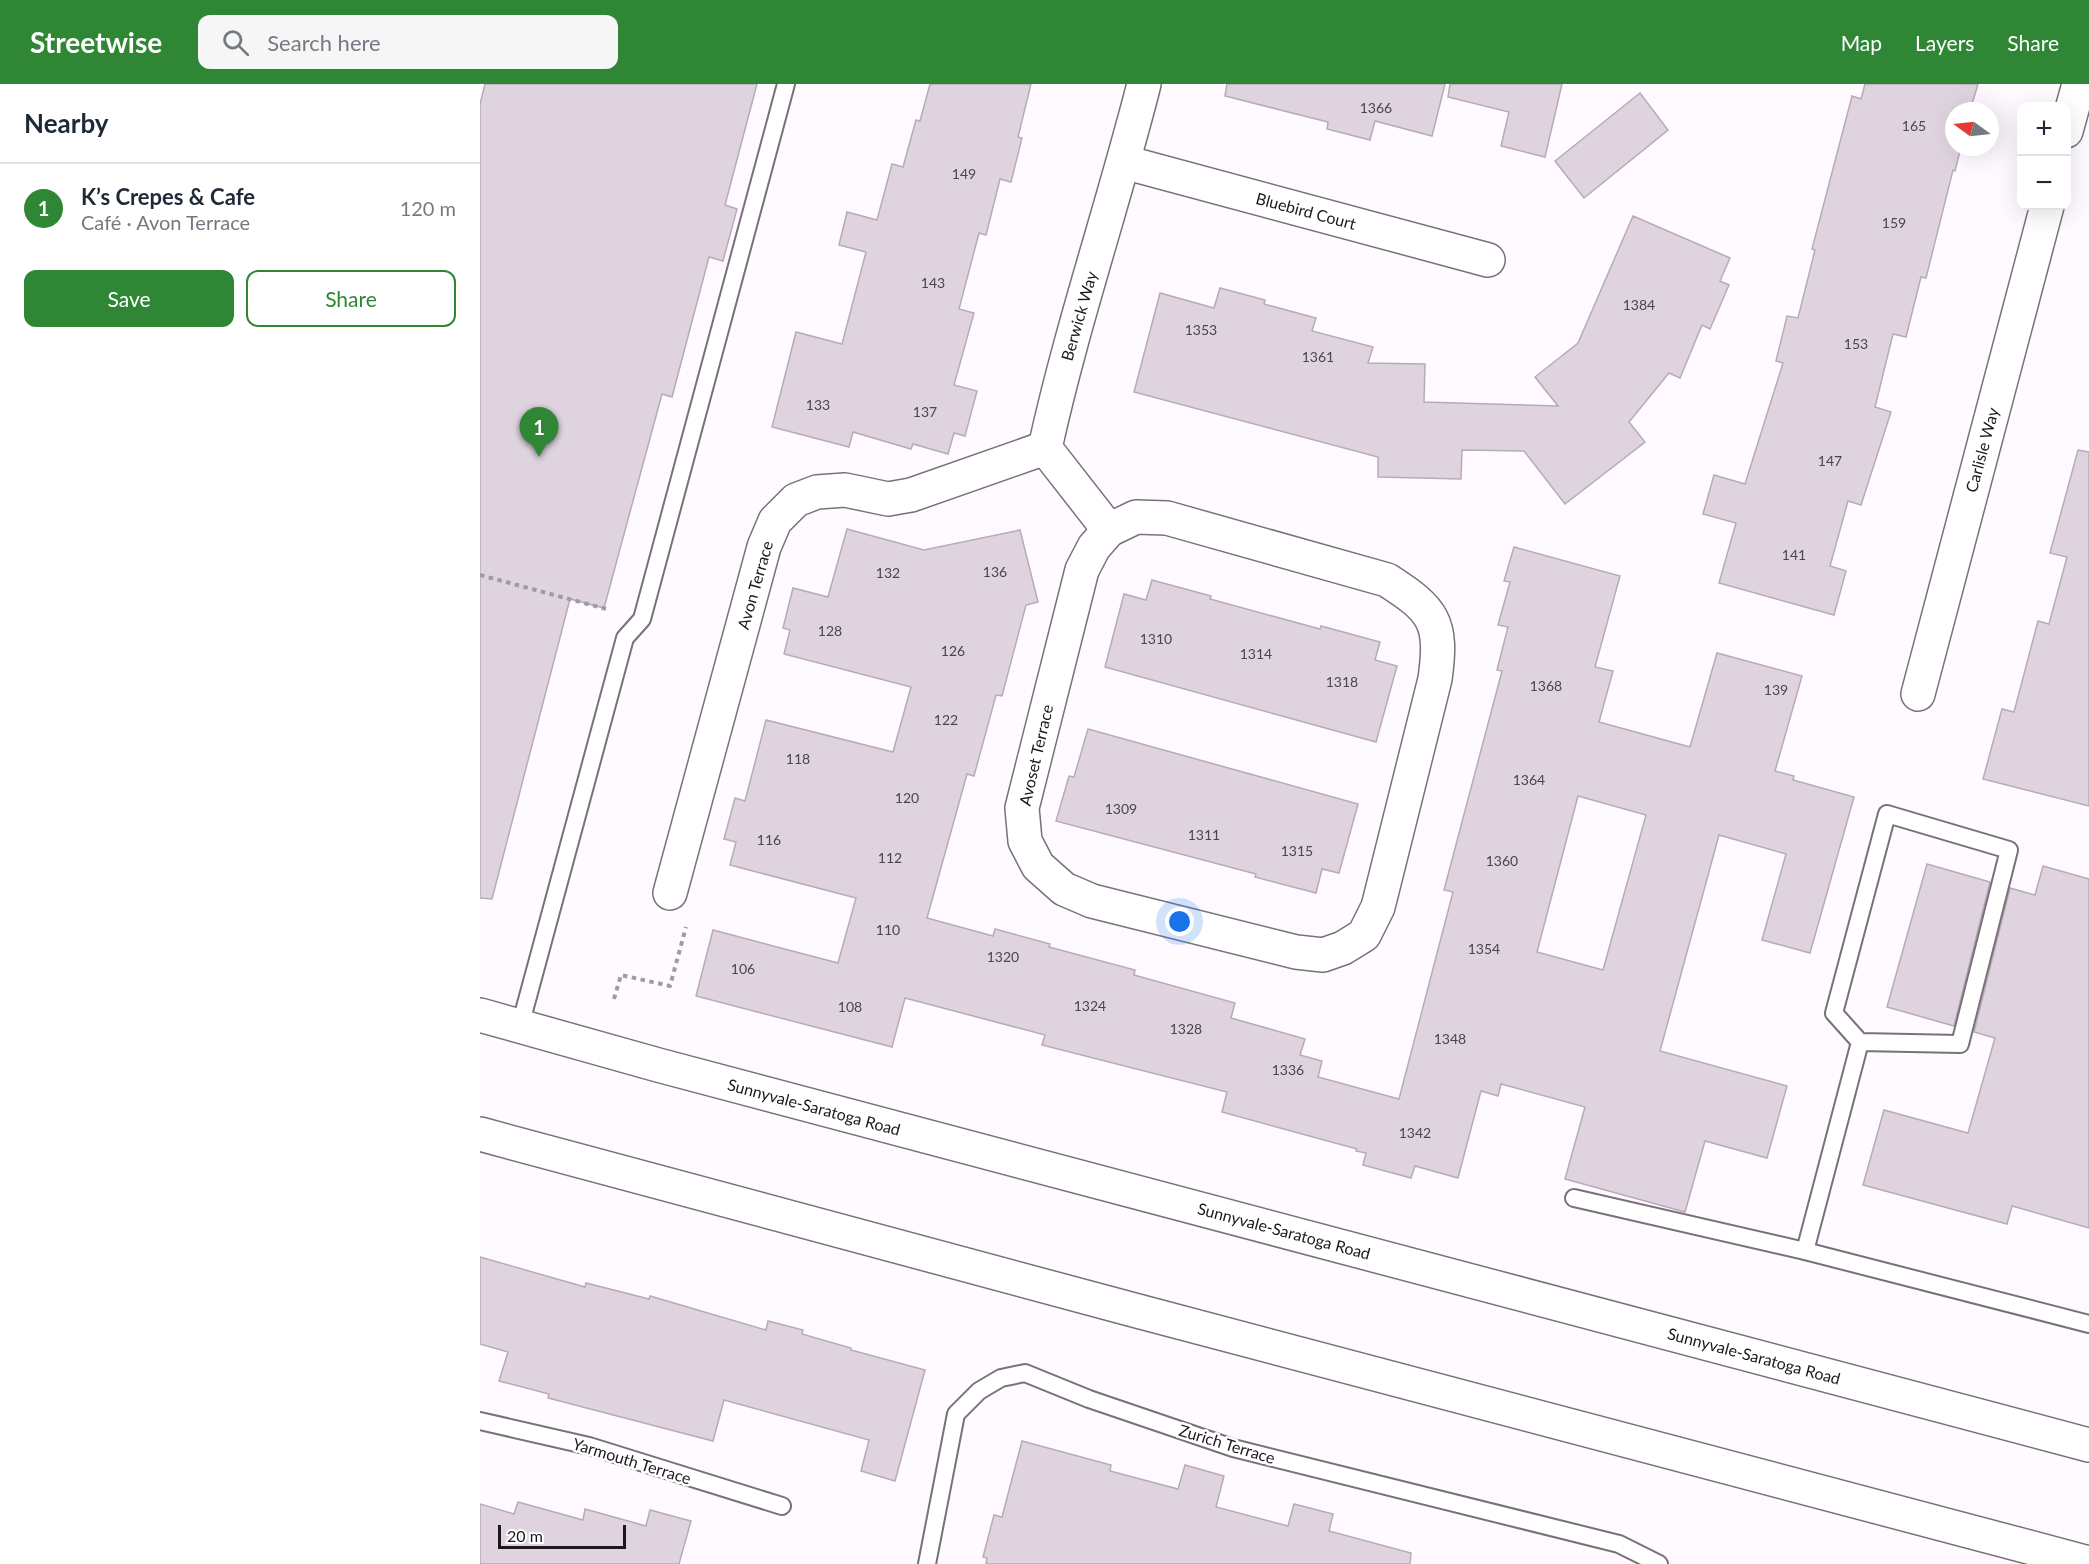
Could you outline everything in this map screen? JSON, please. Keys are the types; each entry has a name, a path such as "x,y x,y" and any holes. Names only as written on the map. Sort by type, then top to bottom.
{"street":[{"name":"Berwick Way","path":"1044,448 1144,84"},
{"path":"2071,115 2079,84"},
{"name":"Bluebird Court","path":"1124,162 1488,260"},
{"name":"Carlisle Way","path":"1918,694 2046,210"},
{"path":"1044,448 1109,530"},
{"name":"Avon Terrace","path":"670,893 764,547 775,521 796,500 817,492 845,490 888,499 912,495 1044,448"},
{"name":"Avoset Terrace","path":"1136,517 1167,518 1387,580 1417,600 1435,624 1440,648 1435,679 1378,907 1364,934 1343,948 1323,955 1296,952 1092,901 1064,889 1038,866 1025,841 1022,808 1082,570 1094,547 1109,530 1136,517"},
{"name":"Sunnyvale-Saratoga Road","path":"480,1015 693,1074 2089,1445"},
{"path":"480,1134 2089,1563"}],"lane":[{"path":"520,1026 625,638 642,619 786,84"},
{"path":"1887,814 2009,850 1960,1044 1860,1042 1834,1013 1887,814"},
{"path":"1805,1251 1860,1042"},
{"path":"1574,1198 1805,1251 2089,1324"},
{"name":"Zurich Terrace","path":"927,1564 956,1414 986,1386 1001,1378 1025,1373 1089,1399 1233,1448 1619,1544 1659,1564"},
{"name":"Yarmouth Terrace","path":"480,1421 589,1446 782,1506"}],"path":[{"path":"480,575 642,619"},
{"path":"614,999 621,975 670,986 688,921"}],"building":[{"path":"485,84 757,84 725,205 737,209 723,261 709,257 672,397 662,394 604,608 570,599 492,899 480,898 480,104"},
{"path":"930,84 1031,84 1018,137 1022,138 1011,182 1000,179 986,235 979,233 959,309 974,313 954,385 977,391 965,436 954,433 948,454 913,444 911,449 853,432 849,447 772,427 796,332 842,344 866,252 839,245 847,212 877,220 892,164 903,167 916,120 920,121"},
{"path":"1227,84 1445,84 1432,136 1375,121 1370,140 1327,129 1328,122 1225,96"},
{"path":"1450,84 1562,84 1545,157 1501,146 1509,112 1448,97"},
{"path":"1865,84 1978,84 1973,102 1945,102 1945,156 1959,156 1955,171 1953,170 1926,278 1921,277 1906,337 1893,334 1875,407 1891,412 1861,505 1848,501 1830,566 1846,571 1834,615 1719,583 1736,523 1703,514 1714,475 1745,484 1783,363 1776,361 1787,316 1798,318 1815,250 1812,249 1852,96 1861,99"},
{"path":"1640,93 1668,130 1584,198 1555,161"},
{"path":"1633,216 1730,258 1720,281 1729,285 1710,329 1702,325 1680,378 1669,373 1629,422 1645,442 1565,504 1524,451 1462,450 1461,479 1378,477 1378,457 1134,392 1160,293 1214,308 1220,288 1265,300 1264,304 1316,318 1312,331 1373,347 1368,363 1425,364 1424,402 1558,406 1535,377 1578,343"},
{"path":"2078,450 2089,452 2089,806 1983,779 2002,709 2014,712 2038,621 2049,624 2067,557 2050,553"},
{"path":"847,529 924,550 1020,530 1038,602 1026,605 1002,696 996,695 974,776 967,774 927,918 993,936 995,929 1050,944 1049,947 1135,970 1134,975 1235,1003 1231,1018 1305,1039 1300,1055 1322,1061 1318,1077 1399,1099 1453,892 1444,890 1502,671 1497,670 1508,627 1498,625 1510,582 1504,581 1514,547 1620,576 1595,667 1613,671 1599,722 1690,747 1717,653 1802,676 1775,771 1794,776 1793,780 1854,797 1810,953 1762,940 1786,854 1719,835 1660,1051 1787,1086 1767,1158 1705,1141 1685,1212 1565,1179 1585,1107 1501,1084 1498,1096 1481,1091 1458,1178 1415,1166 1411,1178 1363,1165 1366,1153 1356,1151 1357,1149 1222,1112 1227,1092 1042,1045 1045,1035 905,998 892,1047 696,996 713,930 838,963 856,898 730,865 736,842 724,839 735,798 745,801 766,720 893,752 911,687 784,654 790,630 783,628 793,588 828,597","holes":["1578,796 1646,815 1603,970 1537,952"]},
{"path":"1152,580 1211,596 1210,599 1320,629 1321,626 1380,642 1375,660 1397,666 1376,742 1105,667 1124,594 1146,600"},
{"path":"1088,729 1358,804 1339,873 1322,869 1316,893 1255,877 1256,874 1056,821 1069,776 1074,777"},
{"path":"1927,864 1990,882 1954,1026 1887,1007"},
{"path":"2043,866 2089,879 2089,1228 2012,1206 2007,1224 1863,1185 1884,1110 1968,1133 1995,1038 1974,1032 2010,888 2035,895"},
{"path":"480,1257 585,1287 586,1283 649,1299 650,1296 766,1330 768,1321 803,1330 802,1334 851,1348 851,1350 925,1370 895,1481 861,1471 869,1440 724,1400 713,1441 548,1398 549,1394 499,1381 508,1352 480,1344"},
{"path":"1022,1441 1111,1465 1110,1471 1178,1489 1185,1465 1224,1476 1216,1507 1288,1526 1294,1504 1333,1514 1329,1531 1411,1553 1410,1564 986,1564 987,1558 983,1557 994,1515 1002,1517"},
{"path":"518,1502 583,1520 585,1509 646,1526 650,1510 691,1521 679,1564 480,1564 480,1504 514,1514"}],"place":[{"name":"K’s Crepes & Cafe","path":"539,457"}]}
